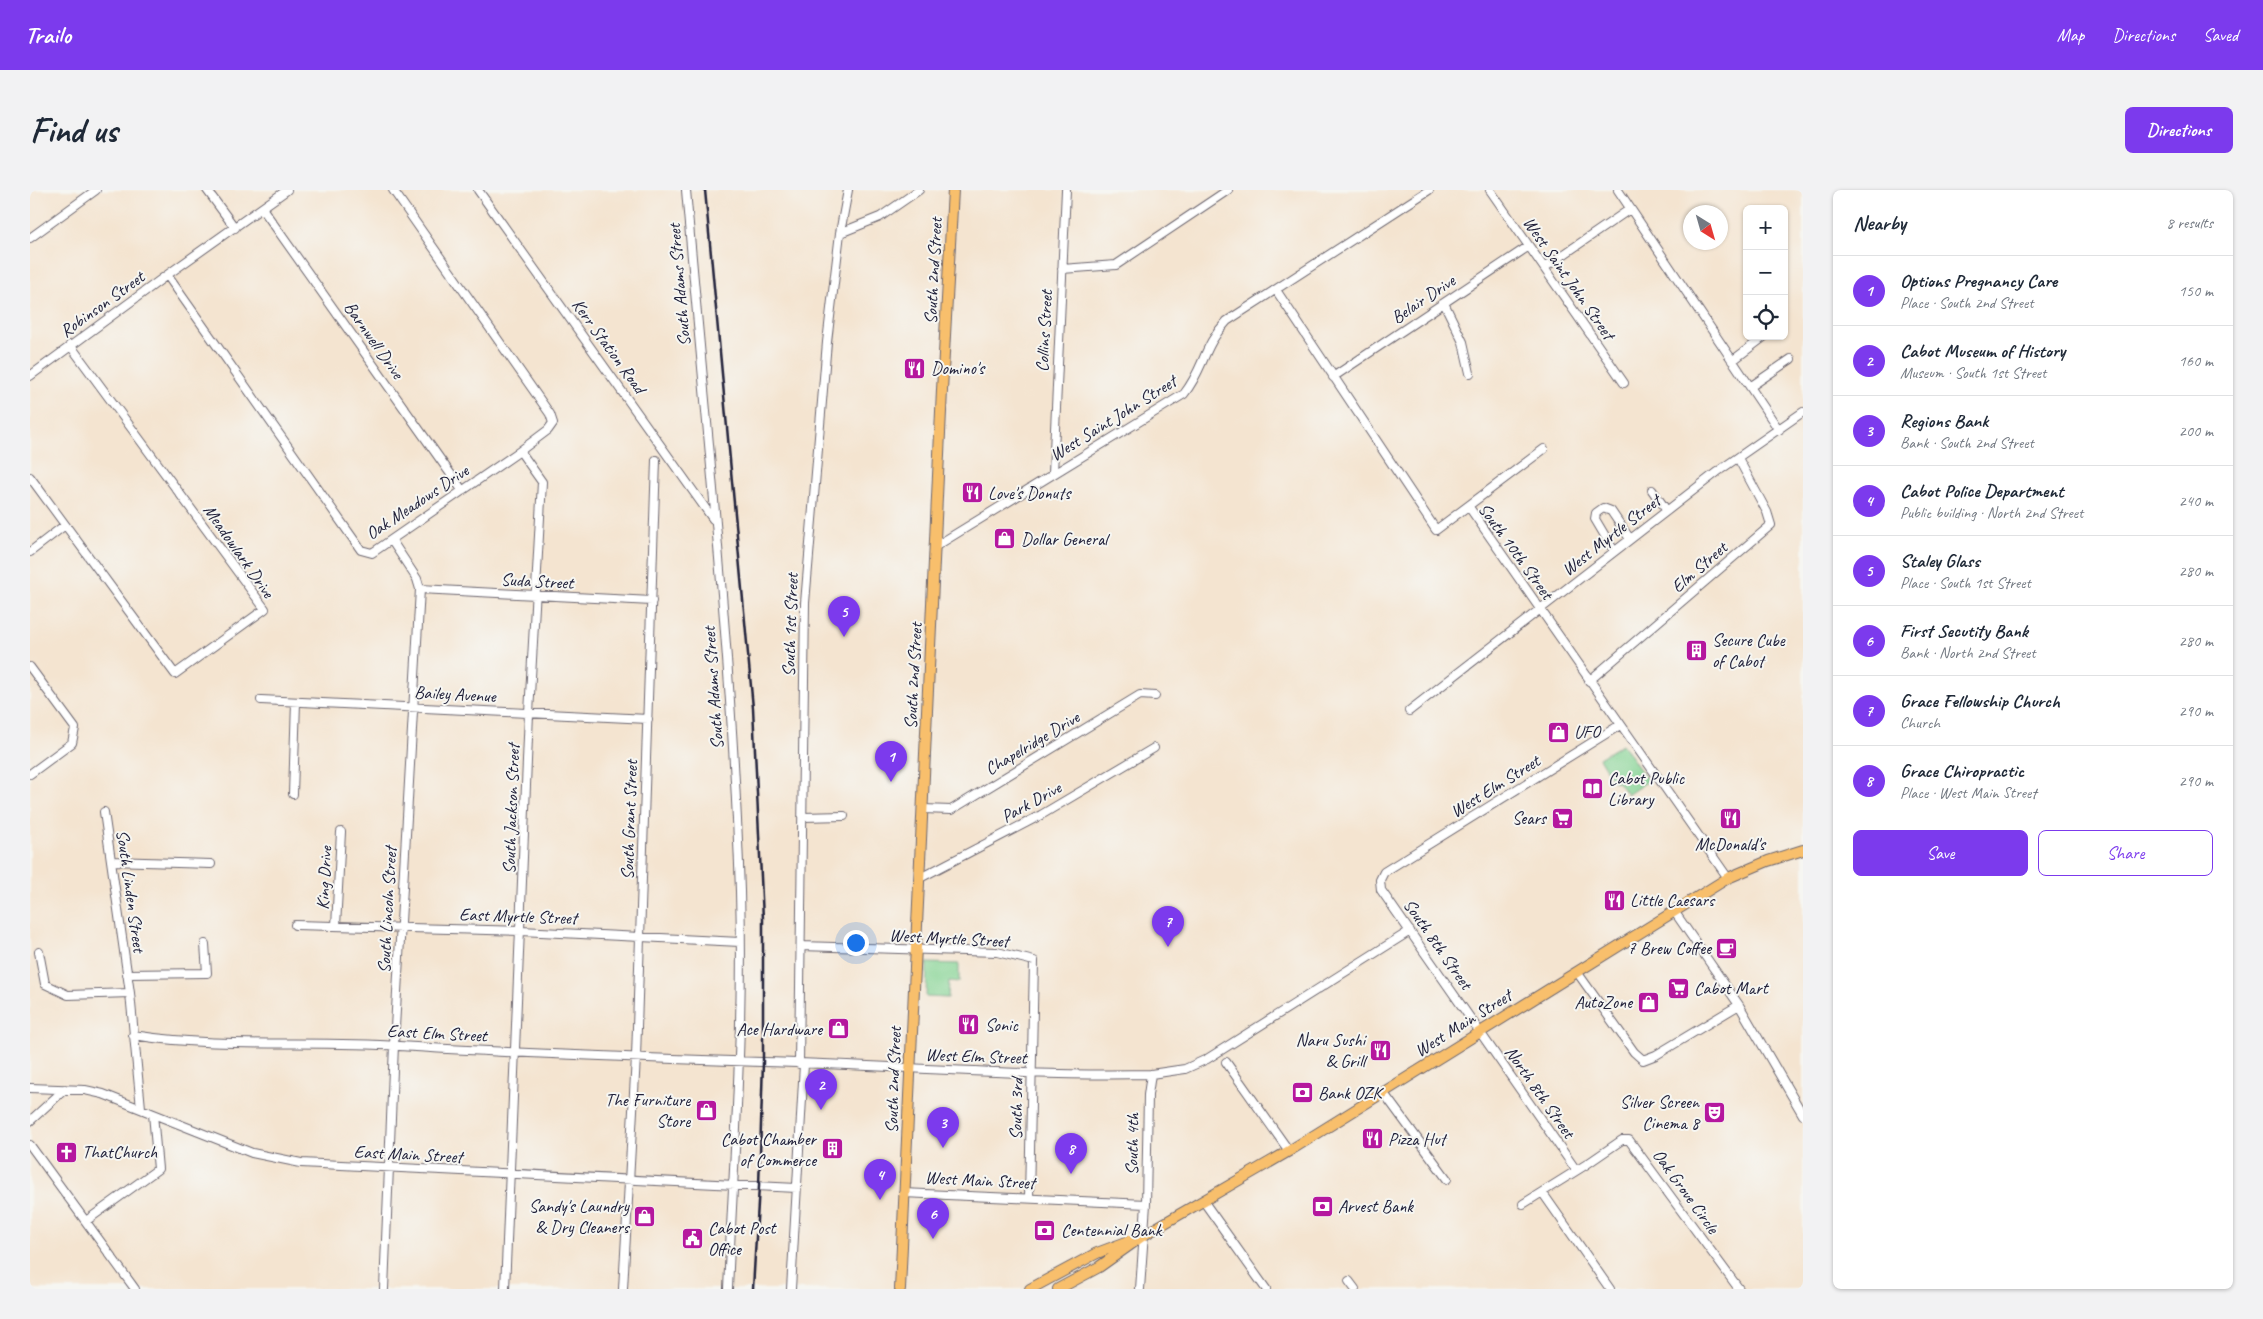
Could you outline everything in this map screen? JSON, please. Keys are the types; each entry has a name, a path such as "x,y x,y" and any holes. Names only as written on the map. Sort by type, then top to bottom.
{"main road":[{"name":"South 2nd Street","path":"900,1289 903,1193 953,190"},
{"name":"West Main Street","path":"1058,1289 1099,1267 1144,1235 1204,1202 1289,1151 1728,878 1768,861 1803,850"},
{"name":"West Main Street","path":"1030,1289 1097,1253 1144,1235"}],"street":[{"path":"31,235 96,190"},
{"path":"207,190 235,228"},
{"path":"167,274 287,190"},
{"name":"Oak Meadows Drive","path":"167,274 361,550 372,553 520,451 548,430 553,423 550,414 393,190"},
{"name":"Kerr Station Road","path":"478,190 675,462 714,520"},
{"name":"South Adams Street","path":"686,190 734,772 740,942 740,1062 728,1289"},
{"name":"South 1st Street","path":"791,1289 802,1064 801,946 805,604 826,351 840,234 848,190"},
{"path":"840,234 880,217 919,190"},
{"name":"Collins Street","path":"1053,473 1066,190"},
{"path":"1062,269 1116,265 1228,190"},
{"name":"West Saint John Street","path":"936,546 1184,394 1193,384 1214,334 1227,321 1429,190"},
{"name":"West Saint John Street","path":"1490,190 1624,384"},
{"path":"1618,190 1779,430"},
{"name":"Barnwell Drive","path":"262,208 462,490"},
{"path":"1544,268 1630,209"},
{"name":"Belair Drive","path":"1333,376 1529,246"},
{"name":"Robinson Street","path":"30,376 167,274"},
{"name":"South 10th Street","path":"1276,290 1436,530 1468,507 1728,878"},
{"path":"1444,303 1463,342 1470,373"},
{"path":"1732,361 1760,340"},
{"name":"Meadowlark Drive","path":"30,477 175,674 265,609 70,345"},
{"path":"1750,387 1791,359"},
{"name":"West Myrtle Street","path":"1410,710 1630,538 1803,412"},
{"path":"1468,507 1544,449"},
{"name":"South Jackson Street","path":"505,1289 508,1175 521,931 529,713 542,482 520,451"},
{"name":"Elm Street","path":"1589,681 1771,525 1738,458"},
{"name":"South Grant Street","path":"623,1289 636,1057 656,460"},
{"path":"1652,490 1667,511"},
{"path":"1614,551 1595,518 1596,513 1603,508 1611,511 1630,538"},
{"path":"30,552 64,525"},
{"name":"South Lincoln Street","path":"384,1289 394,1045 420,589 417,579 392,541"},
{"name":"Suda Street","path":"420,589 652,601"},
{"path":"30,666 75,728 72,743 30,774"},
{"name":"Chapelridge Drive","path":"923,809 950,810 1140,695 1155,696"},
{"name":"Bailey Avenue","path":"261,700 648,719"},
{"path":"292,794 296,702"},
{"name":"West Elm Street","path":"1384,872 1620,725"},
{"name":"Park Drive","path":"920,878 1041,815 1154,748"},
{"name":"South Linden Street","path":"104,812 130,993 141,1108"},
{"path":"803,817 844,816"},
{"name":"King Drive","path":"336,926 341,832"},
{"path":"111,861 211,864"},
{"name":"South 8th Street","path":"1384,872 1380,880 1382,890 1480,1031"},
{"path":"1674,911 1738,1005 1803,1115"},
{"name":"East Myrtle Street","path":"295,925 521,931 740,942"},
{"name":"West Elm Street","path":"740,1062 1091,1076 1151,1074 1185,1069 1207,1059 1410,931"},
{"name":"South Linden Street","path":"127,974 207,973 205,944"},
{"name":"West Myrtle Street","path":"801,946 998,952 1034,961"},
{"path":"39,952 45,984 68,995 130,993"},
{"name":"South 3rd","path":"1028,1198 1034,961"},
{"path":"1577,972 1634,1052 1643,1060 1656,1055 1738,1005"},
{"name":"North 8th Street","path":"1480,1031 1576,1170"},
{"name":"East Elm Street","path":"134,1035 155,1038 255,1043 394,1045 514,1053 740,1062"},
{"path":"1226,1062 1289,1151"},
{"name":"South 4th","path":"1140,1289 1146,1204 1151,1074"},
{"name":"East Main Street","path":"30,1088 65,1089 103,1094 252,1153 301,1164 797,1188"},
{"path":"30,1121 65,1089"},
{"path":"1383,1092 1447,1180"},
{"path":"86,1220 158,1169 153,1114"},
{"name":"Oak Grove Circle","path":"1523,1204 1622,1140 1629,1140 1740,1289"},
{"path":"30,1146 135,1289"},
{"path":"1542,1192 1610,1289"},
{"name":"West Main Street","path":"903,1193 1146,1204"},
{"path":"1204,1202 1266,1289"},
{"path":"1349,1281 1355,1289"}],"green space":[{"path":"1622,744 1648,781 1627,795 1618,782 1613,781 1599,758"},
{"path":"927,963 959,964 959,982 949,981 948,998 926,997"}],"railway":[{"path":"705,190 753,708 763,919 763,1062 753,1289"}],"place":[{"name":"Domino's","path":"915,368"},
{"name":"Love's Donuts","path":"972,493"},
{"name":"Dollar General","path":"1005,539"},
{"name":"Staley Glass","path":"844,637"},
{"name":"Secure Cube of Cabot","path":"1696,650"},
{"name":"UFO","path":"1558,732"},
{"name":"Options Pregnancy Care","path":"891,782"},
{"name":"Cabot Public Library","path":"1592,788"},
{"name":"Sears","path":"1562,818"},
{"name":"McDonald's","path":"1730,819"},
{"name":"Little Caesars","path":"1614,900"},
{"name":"Grace Fellowship Church","path":"1168,947"},
{"name":"7 Brew Coffee","path":"1727,948"},
{"name":"Cabot Mart","path":"1678,988"},
{"name":"AutoZone","path":"1648,1002"},
{"name":"Sonic","path":"969,1025"},
{"name":"Ace Hardware","path":"838,1029"},
{"name":"Naru Sushi & Grill","path":"1381,1050"},
{"name":"Bank OZK","path":"1302,1093"},
{"name":"The Furniture Store","path":"706,1110"},
{"name":"Cabot Museum of History","path":"821,1110"},
{"name":"Silver Screen Cinema 8","path":"1715,1112"},
{"name":"Pizza Hut","path":"1372,1139"},
{"name":"Regions Bank","path":"943,1148"},
{"name":"Cabot Chamber of Commerce","path":"832,1149"},
{"name":"ThatChurch","path":"66,1152"},
{"name":"Grace Chiropractic","path":"1071,1174"},
{"name":"Cabot Police Department","path":"880,1200"},
{"name":"Arvest Bank","path":"1322,1206"},
{"name":"Sandy's Laundry & Dry Cleaners","path":"645,1216"},
{"name":"Centennial Bank","path":"1045,1230"},
{"name":"Cabot Post Office","path":"692,1238"},
{"name":"First Secutity Bank","path":"933,1239"}]}
